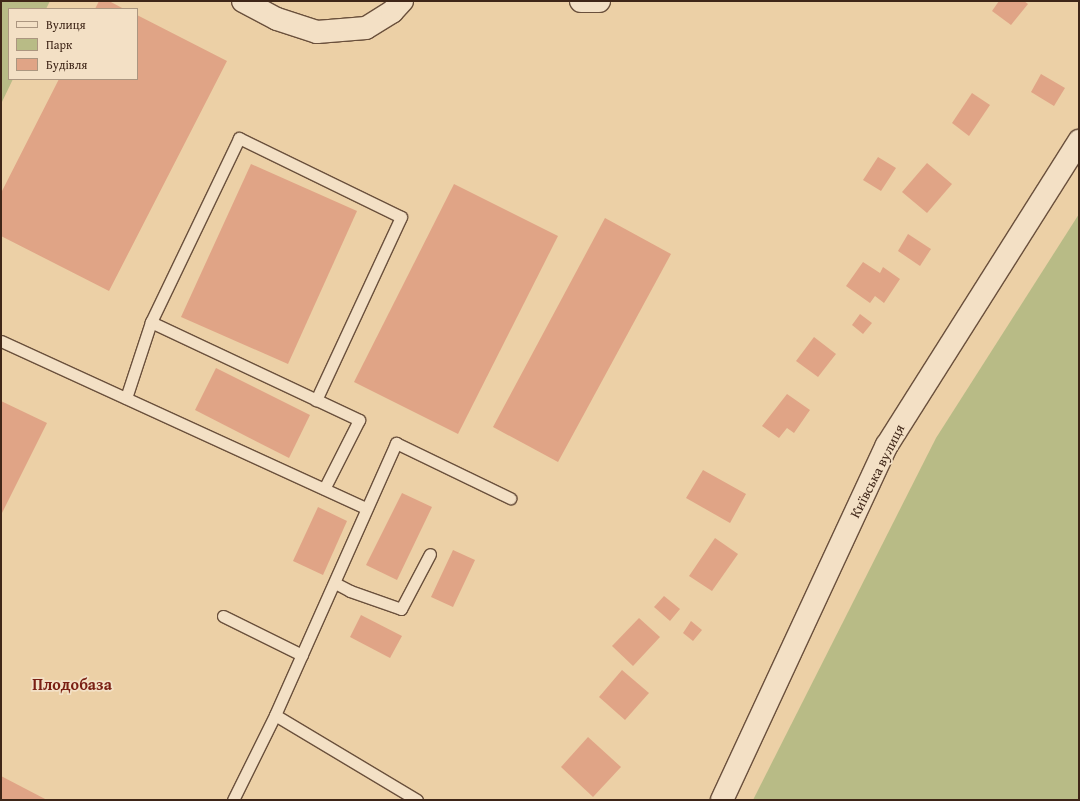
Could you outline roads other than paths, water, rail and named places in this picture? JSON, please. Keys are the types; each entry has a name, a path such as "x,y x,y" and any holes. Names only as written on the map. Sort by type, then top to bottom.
{"main road":[{"path":"243,1 277,19 318,32 366,28 392,12 402,1"},
{"path":"581,1 599,1"},
{"name":"Київська вулиця","path":"722,800 887,445 1079,141"}],"lane":[{"path":"126,398 151,322 239,138 401,217 316,400"},
{"path":"151,322 359,420 324,488"},
{"path":"1,341 366,508"},
{"path":"233,800 275,715 366,508 396,444 510,498"},
{"path":"334,583 350,591 401,609 430,554"},
{"path":"223,616 302,655"},
{"path":"275,715 417,800"}],"district":[{"name":"Плодобаза","path":"72,684"}]}
